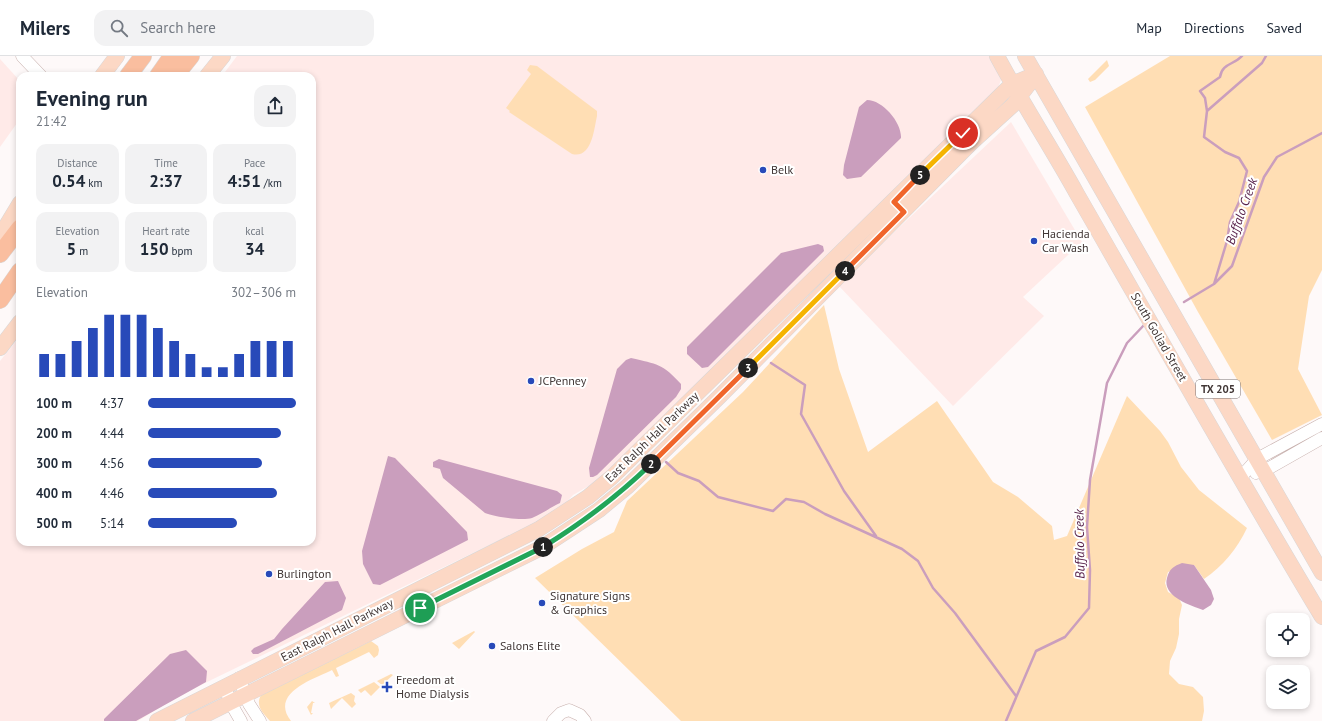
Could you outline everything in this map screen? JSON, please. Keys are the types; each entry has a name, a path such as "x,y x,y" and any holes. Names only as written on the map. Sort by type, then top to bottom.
{"highway":[{"path":"130,72 137,56"},
{"path":"131,72 143,56"},
{"path":"161,72 172,56"},
{"path":"178,72 191,56"},
{"path":"0,254 16,233"},
{"path":"0,300 16,277"}],"main road":[{"path":"105,72 117,56"},
{"path":"210,72 223,56"},
{"name":"South Goliad Street","path":"997,56 1019,98 1075,190 1119,270 1322,617"},
{"name":"South Goliad Street","path":"1025,56 1322,573"},
{"name":"East Ralph Hall Parkway","path":"193,721 541,548 599,510 628,486 720,397 858,258 899,207 1012,84 1036,74"},
{"name":"East Ralph Hall Parkway","path":"157,721 239,678 539,529 588,497 612,477 847,247 899,207 1019,98 1036,74"},
{"path":"0,236 16,210"},
{"path":"847,247 858,258"},
{"path":"0,348 16,327"},
{"path":"706,384 720,397"},
{"path":"588,497 599,510"}],"street":[{"path":"22,56 37,72"},
{"path":"1241,477 1322,424"},
{"path":"1261,465 1322,438"},
{"path":"239,678 255,716 260,721"},
{"path":"225,686 230,702 241,721"},
{"path":"553,721 561,713 569,710 580,715 585,721"}],"shaded area":[{"path":"237,56 991,56 1002,77 998,88 599,480 573,495 564,505 545,518 209,681 175,698 138,721 0,721 0,361 16,341 16,546 316,546 316,72 225,72"},
{"path":"1170,56 1322,56 1322,270 1309,296 1298,369 1322,415 1272,440 1198,312 1085,107"},
{"path":"0,59 16,77 16,125 0,147"},
{"path":"1107,60 1109,66 1095,80 1090,82 1088,79"},
{"path":"530,65 537,66 597,111 591,142 584,152 572,154 509,112 510,111 506,108 531,74 527,70"},
{"path":"867,100 879,104 890,113 895,119 901,138 861,177 847,179 843,175 844,165 859,107"},
{"path":"1011,122 1082,242 1023,297 1044,316 953,406 838,285"},
{"path":"818,244 823,246 824,251 708,367 702,368 687,354 687,347 781,253"},
{"path":"824,305 839,369 868,452 937,401 993,482 1018,497 1052,526 1054,540 1067,536 1127,396 1160,431 1168,442 1181,467 1199,490 1247,528 1239,543 1229,556 1204,579 1194,565 1168,572 1165,583 1168,592 1179,598 1182,605 1179,619 1179,634 1176,648 1170,661 1169,674 1179,684 1193,687 1203,697 1204,711 1202,721 681,721 535,578 582,549 614,532 627,501 743,392"},
{"path":"631,358 654,364 669,372 681,384 681,389 676,397 597,475 590,477 589,468 617,369 626,360"},
{"path":"388,456 395,458 467,532 468,540 380,585 373,584 363,564 362,551"},
{"path":"439,459 557,491 562,495 560,503 528,519 508,518 485,513 443,478 440,469 433,467 433,462"},
{"path":"1182,563 1194,565 1211,590 1214,599 1211,605 1203,610 1178,599 1169,590 1167,578 1169,572 1174,567"},
{"path":"338,581 346,598 342,610 258,654 253,654 251,651 254,648 274,639 325,582"},
{"path":"474,631 475,632 459,649 452,643"},
{"path":"371,641 378,646 379,650 378,655 374,658 369,652 336,668 339,676 336,677 332,670 296,688 286,702 286,711 291,721 270,721 262,712 259,706 259,699 261,695"},
{"path":"186,650 207,671 206,682 136,721 104,721 104,719 170,654"},
{"path":"391,674 393,675 382,685 377,681"},
{"path":"374,682 380,687 371,696 365,690 361,693 358,690"},
{"path":"351,693 355,696 354,701 356,704 352,708 342,698 331,709 329,703"},
{"path":"312,701 315,703 313,703 311,713 313,713 311,715 307,707"}],"waterway":[{"path":"1207,111 1205,98 1200,91 1220,77 1223,69 1242,56"},
{"path":"1214,284 1227,241 1230,222 1239,202 1247,171 1239,158 1225,152 1204,137 1207,111 1262,63 1266,56"},
{"name":"Buffalo Creek","path":"1184,302 1214,284 1232,266 1264,177 1277,157 1322,133"},
{"name":"Buffalo Creek","path":"1006,721 1036,651 1065,637 1089,608 1090,570 1087,527 1090,480 1107,383 1127,343 1145,324"},
{"path":"771,363 805,385 801,414 844,491 876,536"},
{"path":"666,462 678,473 699,481 718,497 773,511 786,499 804,502 825,514 902,549 918,561 933,588 955,613 1016,696"}],"place":[{"name":"Belk","path":"763,170"},
{"name":"Hacienda Car Wash","path":"1034,241"},
{"name":"JCPenney","path":"531,381"},
{"name":"Burlington","path":"269,574"},
{"name":"Signature Signs & Graphics","path":"542,603"},
{"name":"Salons Elite","path":"492,646"},
{"name":"Freedom at Home Dialysis","path":"387,687"}],"route":[{"path":"420,608 541,548 599,510 628,486 720,397 904,212 894,202 963,133"}]}
